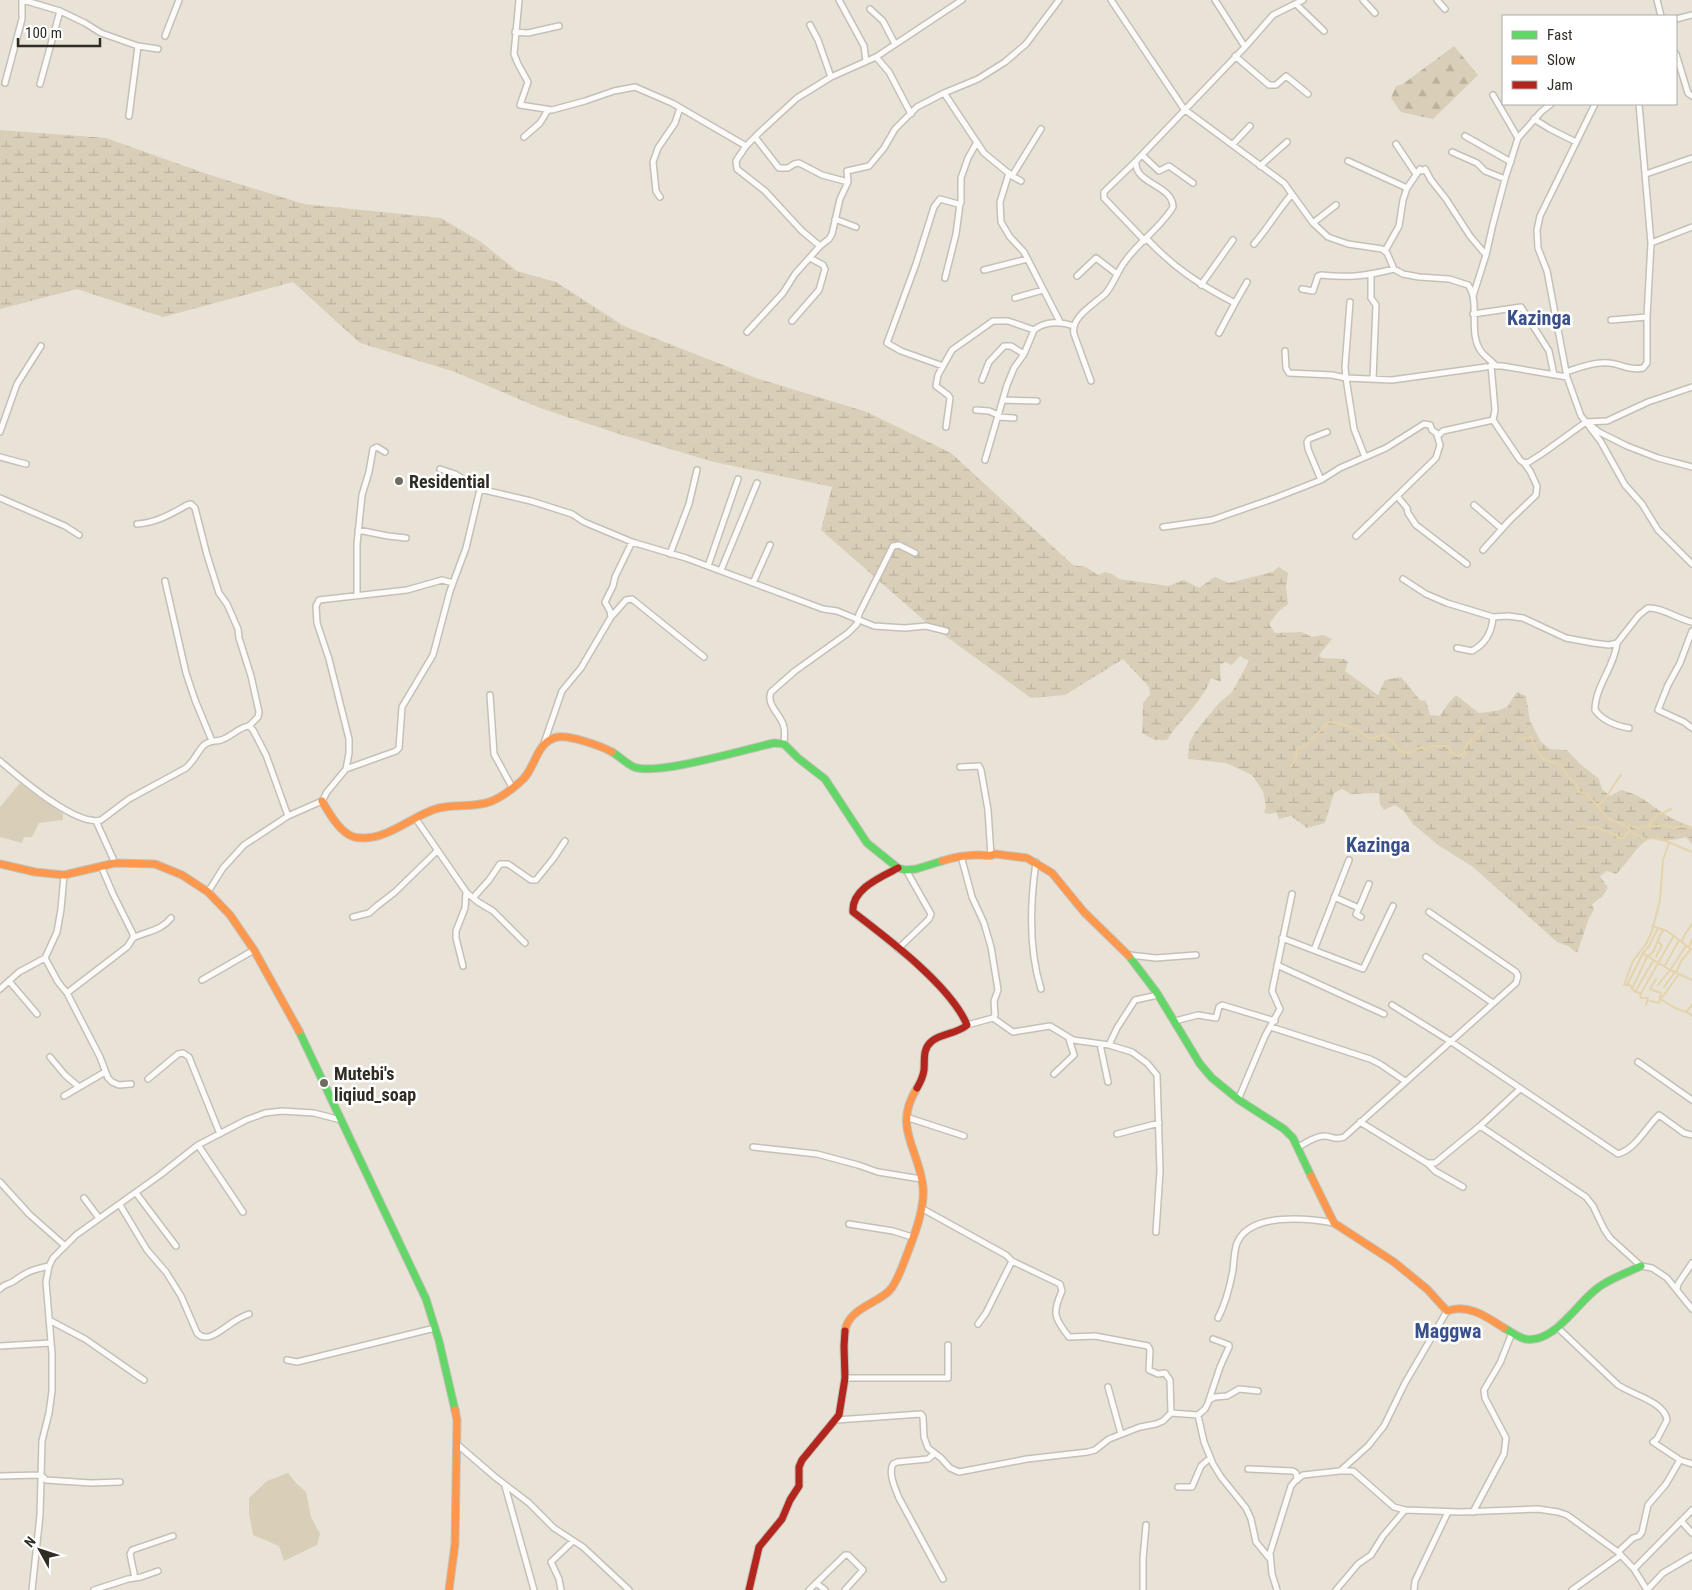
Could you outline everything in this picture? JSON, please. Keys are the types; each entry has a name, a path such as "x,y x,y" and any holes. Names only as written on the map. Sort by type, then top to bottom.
{"street":[{"path":"5,83 22,18 23,0 60,11 101,33 138,46 158,49"},
{"path":"165,36 179,0"},
{"path":"519,0 514,49 515,58 528,82 520,105 548,110 565,108 614,91 635,87 680,108 746,146"},
{"path":"839,0 864,46 866,61"},
{"path":"820,246 802,231 765,191 737,169 736,161 746,146 797,98 831,77 876,57 962,0"},
{"path":"747,332 783,293 795,274 820,246 829,240 840,199 848,182 847,171 869,166 884,148 895,129 917,107 978,79 1006,62 1026,44 1059,0"},
{"path":"1111,0 1184,109 1284,183 1313,223 1328,237 1340,242 1385,251 1394,269 1403,274 1448,279 1463,283 1469,287 1473,296"},
{"path":"1215,0 1245,47"},
{"path":"1235,303 1201,285 1169,261 1104,198 1104,192 1142,155 1245,47 1270,18 1276,13 1303,0"},
{"path":"1363,0 1375,13"},
{"path":"1437,0 1445,9"},
{"path":"1657,0 1661,15"},
{"path":"1296,4 1324,31"},
{"path":"870,9 883,21 895,44"},
{"path":"40,84 60,11"},
{"path":"1677,19 1692,15"},
{"path":"810,25 818,40 831,77"},
{"path":"516,32 524,33 559,26"},
{"path":"129,116 138,46"},
{"path":"1235,56 1269,85 1276,86 1286,76 1308,94"},
{"path":"876,57 889,72 912,114"},
{"path":"1677,57 1688,93 1692,96"},
{"path":"944,93 989,158 1021,181"},
{"path":"1493,96 1518,138"},
{"path":"1483,550 1534,499 1537,492 1534,478 1493,420 1495,410 1493,366 1479,350 1474,331 1473,296 1518,138 1534,119 1550,105"},
{"path":"1594,105 1540,216 1536,230 1538,248 1547,271 1558,338 1567,375 1581,416 1601,442 1625,485 1642,504 1658,530 1692,564"},
{"path":"1285,351 1286,368 1289,373 1332,375 1346,378 1392,380 1493,366 1554,375 1567,375 1586,366 1607,362 1624,368 1643,368 1647,363 1647,317 1651,243 1640,105"},
{"path":"660,197 656,191 653,162 658,148 675,123 680,108"},
{"path":"524,137 540,123 548,110"},
{"path":"1534,119 1550,130 1576,142"},
{"path":"1233,144 1250,126"},
{"path":"1041,129 1011,175 1000,202 1001,222 1005,230 1024,252 1060,322"},
{"path":"1465,136 1511,162"},
{"path":"755,137 779,168 788,168 800,163 822,175 848,182"},
{"path":"945,278 962,201 961,178 968,158 977,142"},
{"path":"1260,166 1287,142"},
{"path":"1396,144 1416,174"},
{"path":"1452,152 1477,163 1485,171 1505,180"},
{"path":"1142,155 1159,171 1169,166 1194,183"},
{"path":"1646,174 1692,158"},
{"path":"1091,382 1074,334 1075,321 1105,293 1127,258 1146,240 1172,210 1173,205 1168,195 1141,176 1136,168 1136,161"},
{"path":"1348,161 1407,188"},
{"path":"1385,251 1399,226 1407,188 1420,169 1422,171 1425,169 1430,180 1486,255"},
{"path":"1254,244 1267,229 1280,207 1292,194"},
{"path":"943,366 901,351 887,343 916,264 934,207 940,199 960,204"},
{"path":"1313,223 1336,205"},
{"path":"835,219 856,228"},
{"path":"1651,243 1692,227"},
{"path":"1201,285 1233,240"},
{"path":"792,322 819,290 825,269 810,258"},
{"path":"1077,276 1096,258 1117,274"},
{"path":"984,270 1027,259"},
{"path":"1302,289 1313,291 1318,276 1321,275 1347,278 1371,275 1394,269"},
{"path":"1371,275 1372,298 1376,305 1373,379"},
{"path":"1220,333 1247,282"},
{"path":"1014,298 1043,290"},
{"path":"1350,302 1345,367 1346,378 1354,429 1365,456"},
{"path":"1473,314 1521,307 1549,351 1554,375"},
{"path":"1611,320 1647,317"},
{"path":"946,427 950,398 936,386 936,379 952,350 993,321 1008,321 1034,330"},
{"path":"985,460 1014,368 1024,354 1034,330 1039,326 1060,322 1074,326"},
{"path":"0,432 17,384 41,346"},
{"path":"982,380 989,362 1004,346 1011,346 1024,354"},
{"path":"1524,463 1530,462 1586,422 1607,421 1648,402 1692,387"},
{"path":"1003,400 1037,401"},
{"path":"976,410 989,411 998,416 1014,418"},
{"path":"1356,536 1436,458 1440,445 1437,439 1438,434 1439,436 1443,431 1493,420"},
{"path":"1586,422 1599,432 1627,446 1658,458 1692,467"},
{"path":"1163,527 1212,520 1322,480 1340,468 1386,448 1411,430 1424,424 1430,425 1432,430 1439,436"},
{"path":"1322,480 1307,442 1309,439 1326,432"},
{"path":"357,595 358,530 362,494 369,472 373,449 377,447 384,452"},
{"path":"0,457 26,464"},
{"path":"440,469 456,474 480,489 572,514 584,522 632,542 721,570 823,610 837,611 874,626 905,628 926,626 946,631"},
{"path":"670,554 689,504 697,470"},
{"path":"708,566 738,479"},
{"path":"721,570 757,483"},
{"path":"346,768 396,752 399,748 402,707 433,655 439,627 466,548 480,489"},
{"path":"1397,496 1407,508 1408,514 1416,525 1467,564"},
{"path":"0,498 65,526 79,535"},
{"path":"0,761 53,803 87,820 96,822 129,799 186,768 209,741 222,740 244,727 250,726 258,717 259,712 251,676 238,630 220,592 206,555 195,508 191,504 187,505 155,522 137,524"},
{"path":"1474,504 1502,530"},
{"path":"358,530 406,538"},
{"path":"611,617 605,602 632,542"},
{"path":"784,744 785,732 783,724 769,700 771,692 795,671 848,633 857,624 859,614 893,546 899,544 915,553"},
{"path":"753,582 770,545"},
{"path":"208,892 223,868 244,845 288,816 322,801 346,768 350,753 349,739 329,659 317,623 316,606 319,600 407,590 442,580 453,583"},
{"path":"1403,580 1435,598 1493,617 1523,618 1560,636 1574,640 1606,645 1618,643"},
{"path":"165,581 186,673 212,741"},
{"path":"322,801 346,831 351,836 358,838 369,837 392,830 438,808 475,805 491,801 528,774 544,743 562,691 581,668 611,617 626,600 632,600 704,657"},
{"path":"1629,728 1606,720 1598,714 1595,708 1618,643 1639,615 1648,608 1692,622"},
{"path":"1457,648 1472,651 1478,647 1489,634 1493,617"},
{"path":"1692,631 1680,663 1668,684 1658,710 1684,722 1692,728"},
{"path":"490,695 494,754 512,787"},
{"path":"250,726 266,755 288,816"},
{"path":"544,743 558,738 581,741 614,753 634,767 646,769 671,767 774,743 784,744 798,758 825,779 867,843 898,868 906,870 916,869 961,856 991,856 995,854 1014,856 1036,862 1052,873 1084,912 1129,954 1175,1021 1200,1064 1212,1078 1238,1100 1284,1129 1298,1147 1334,1223"},
{"path":"960,767 979,766 981,770 988,810 991,856"},
{"path":"416,819 466,891 493,911 524,943"},
{"path":"96,822 115,863"},
{"path":"474,898 489,880 498,865 502,863 508,864 531,880 536,880 553,860 565,841"},
{"path":"353,917 369,913 378,906 437,851"},
{"path":"961,856 972,897 984,923 991,947 998,990 994,1001 995,1015 993,1018"},
{"path":"1314,950 1349,860"},
{"path":"1036,862 1031,906 1035,966 1040,989"},
{"path":"0,864 34,872 64,875 115,863 145,863 165,867 196,883 208,892 230,915 254,950 287,1008 341,1120 426,1299 435,1328 456,1413 458,1445 455,1544 449,1590"},
{"path":"101,866 134,934 134,938"},
{"path":"898,868 855,896 852,904 853,912 923,970 946,993 964,1015 967,1024"},
{"path":"898,949 929,919 931,914 906,870"},
{"path":"0,988 29,965 45,958 57,932 64,875"},
{"path":"1334,897 1358,914 1369,884"},
{"path":"463,966 456,931 458,921 465,908 466,891"},
{"path":"1238,1100 1262,1043 1280,1009 1272,991 1292,894"},
{"path":"1282,938 1363,969 1393,906"},
{"path":"1298,1147 1320,1136 1329,1136 1332,1139 1344,1137 1516,983 1518,974 1430,912"},
{"path":"67,993 127,947 134,938 157,930 170,918"},
{"path":"202,980 254,950"},
{"path":"1129,954 1156,958 1196,955"},
{"path":"1426,957 1493,1003"},
{"path":"45,958 58,982 67,993 100,1057 105,1072 112,1082 118,1085 131,1084"},
{"path":"1277,965 1384,1014"},
{"path":"9,981 19,990 37,1014"},
{"path":"1109,1045 1117,1028 1135,1000 1158,995"},
{"path":"1175,1021 1198,1016 1216,1018 1219,1007 1222,1005 1274,1021"},
{"path":"1392,1005 1450,1041 1618,1154 1623,1153 1638,1141 1659,1115 1684,1133 1692,1135"},
{"path":"749,1590 759,1547 782,1519 790,1500 799,1486 802,1460 822,1433 836,1420 841,1409 845,1378 844,1346 846,1325 859,1310 892,1287 903,1267 916,1229 923,1193 906,1117 908,1103 923,1076 928,1045 937,1039 963,1029 967,1024 993,1018 1014,1032 1053,1026 1069,1039 1109,1045 1136,1055 1148,1063 1156,1072 1158,1079 1160,1188 1156,1232"},
{"path":"1271,1027 1370,1059 1405,1081"},
{"path":"1054,1074 1074,1056 1069,1039"},
{"path":"1100,1044 1108,1082"},
{"path":"148,1079 178,1054 183,1053 189,1056 220,1134"},
{"path":"50,1057 79,1087"},
{"path":"1638,1062 1692,1100"},
{"path":"64,1096 105,1072"},
{"path":"1427,1163 1438,1162 1520,1089"},
{"path":"32,1590 40,1515 42,1441 52,1391 46,1282 49,1266 53,1258 64,1245 99,1218 120,1205 198,1146 220,1134 265,1113 282,1111 314,1114 341,1120"},
{"path":"906,1117 964,1136"},
{"path":"1360,1122 1463,1187"},
{"path":"1116,1134 1160,1123"},
{"path":"1480,1126 1586,1198 1593,1206 1610,1238 1641,1266"},
{"path":"198,1146 243,1212"},
{"path":"753,1147 817,1154 878,1172 921,1179"},
{"path":"0,1182 30,1214 64,1245"},
{"path":"136,1193 176,1246"},
{"path":"84,1198 99,1218"},
{"path":"120,1205 147,1250 166,1272 181,1296 200,1337 205,1338 215,1334 249,1314"},
{"path":"836,1420 920,1414 924,1418 926,1446 950,1468 959,1472 1027,1459 1088,1452 1095,1450 1109,1439 1121,1434 1163,1421 1171,1413 1170,1380 1164,1373 1158,1374 1149,1370 1150,1350 1148,1346 1096,1336 1069,1337 1058,1320 1055,1311 1057,1300 1062,1291 1060,1284 1012,1261 921,1208"},
{"path":"1218,1318 1226,1300 1237,1243 1246,1232 1262,1222 1268,1221 1317,1220 1334,1223 1394,1262 1427,1289 1447,1311"},
{"path":"848,1224 893,1231 912,1237"},
{"path":"978,1324 986,1313 1012,1261"},
{"path":"1677,1289 1678,1284 1692,1263"},
{"path":"0,1289 5,1284 14,1281 30,1270 49,1266"},
{"path":"1340,1471 1368,1446 1384,1426 1405,1383 1447,1311 1452,1307 1475,1311 1512,1333 1530,1339 1558,1328 1582,1301 1600,1286 1641,1266 1645,1266 1668,1278 1692,1309"},
{"path":"49,1320 85,1339 144,1380"},
{"path":"287,1360 297,1362 435,1328"},
{"path":"1558,1328 1618,1385 1628,1392 1654,1402 1664,1411 1667,1420 1657,1439 1653,1442 1680,1460 1692,1464"},
{"path":"1473,1512 1504,1454 1506,1438 1485,1398 1484,1390 1500,1363 1512,1333"},
{"path":"1171,1413 1198,1415 1205,1409 1229,1348 1229,1346 1213,1340"},
{"path":"0,1346 50,1343"},
{"path":"845,1378 948,1378 948,1345"},
{"path":"1108,1387 1121,1434"},
{"path":"1208,1400 1227,1396 1239,1389 1258,1391"},
{"path":"1198,1415 1200,1429 1210,1458 1221,1477 1246,1508 1251,1519 1256,1542 1270,1559"},
{"path":"458,1445 554,1528 583,1547 629,1590"},
{"path":"934,1454 928,1459 898,1462 893,1464 891,1468 899,1498 943,1579"},
{"path":"1178,1487 1192,1487 1201,1466 1210,1458"},
{"path":"1680,1460 1692,1458"},
{"path":"1572,1590 1620,1554 1633,1538 1640,1536 1648,1505 1666,1484 1680,1460"},
{"path":"1248,1469 1293,1471 1296,1473 1297,1480"},
{"path":"1277,1590 1270,1559 1272,1544 1291,1486 1303,1475 1340,1471 1353,1471 1369,1483 1394,1507 1405,1510 1473,1512 1529,1509 1558,1512 1576,1521 1620,1554 1634,1569 1647,1590 1663,1574 1692,1556"},
{"path":"0,1476 41,1475 46,1480 91,1483 120,1482"},
{"path":"505,1485 534,1590"},
{"path":"1336,1590 1358,1564 1371,1555 1383,1536 1405,1510"},
{"path":"1634,1569 1692,1510"},
{"path":"1414,1590 1416,1581 1448,1512"},
{"path":"1681,1521 1692,1533"},
{"path":"1143,1590 1146,1525"},
{"path":"135,1578 130,1554 132,1550 143,1548 173,1536"},
{"path":"562,1590 552,1561 573,1541"},
{"path":"809,1590 841,1557 848,1555 863,1570 845,1590"},
{"path":"94,1590 158,1571"},
{"path":"816,1583 825,1590"}],"green space":[{"path":"1454,46 1478,75 1433,119 1401,112 1391,98 1396,86 1403,84"},
{"path":"0,130 106,138 207,174 304,204 441,218 481,242 517,271 556,282 624,326 756,378 867,412 951,453 1073,565 1086,567 1098,575 1105,572 1119,579 1168,586 1184,580 1199,588 1215,577 1229,583 1272,572 1279,567 1288,573 1286,587 1288,604 1279,611 1269,624 1275,633 1301,632 1312,637 1323,635 1332,639 1319,655 1322,658 1344,659 1348,662 1345,671 1378,695 1385,680 1401,677 1420,700 1426,701 1430,715 1440,716 1456,695 1479,713 1496,711 1507,707 1517,692 1526,696 1530,721 1541,742 1550,749 1567,750 1579,763 1599,779 1602,789 1610,796 1621,790 1629,792 1669,817 1692,827 1692,844 1686,837 1669,840 1652,838 1637,849 1616,874 1607,871 1600,876 1608,888 1602,897 1592,904 1594,910 1589,918 1577,953 1568,946 1557,942 1473,867 1438,845 1413,824 1404,811 1395,805 1384,810 1380,804 1379,793 1351,794 1342,789 1334,793 1325,823 1307,828 1291,816 1279,819 1276,812 1264,813 1266,807 1263,791 1252,775 1226,763 1188,759 1189,744 1195,732 1219,703 1232,692 1249,661 1240,656 1232,665 1225,662 1220,665 1221,682 1211,678 1203,695 1167,740 1155,740 1142,733 1143,703 1150,695 1149,687 1123,659 1065,695 1031,698 926,622 821,530 832,487 714,462 619,434 540,408 455,372 360,343 293,282 163,317 77,289 0,309"},
{"path":"20,783 63,814 63,820 39,823 32,837 24,837 22,843 0,837 0,807"},
{"path":"288,1473 306,1492 311,1517 320,1534 317,1545 284,1561 279,1546 253,1535 249,1513 249,1498 267,1481"}],"waterway":[{"path":"1290,768 1296,758 1297,749 1310,741 1329,722 1351,727 1370,739 1383,735 1391,740 1399,751 1408,753 1422,747 1425,750 1432,746 1448,746 1452,753 1458,756 1465,753 1464,748 1483,726"},
{"path":"1519,739 1531,737 1535,748 1543,759 1561,765 1569,778 1577,785 1579,792 1587,794 1608,818 1624,825 1634,834 1646,839 1652,838 1666,841 1692,852"},
{"path":"1597,806 1601,804 1621,775"},
{"path":"1648,826 1658,814 1671,809"},
{"path":"1579,827 1583,825 1589,828 1597,827 1618,836 1617,838 1624,838 1630,829"},
{"path":"1627,827 1630,825 1636,828 1666,825 1674,828 1683,826 1692,828"},
{"path":"1646,1005 1648,998 1641,998 1640,993 1634,991 1630,985 1624,985 1633,961 1646,944 1652,931 1660,900 1663,860 1669,843"},
{"path":"1682,942 1692,924"},
{"path":"1652,926 1667,931 1691,949 1681,961 1676,973"},
{"path":"1627,985 1658,928"},
{"path":"1632,989 1647,957 1653,952 1664,930"},
{"path":"1640,995 1673,937"},
{"path":"1689,947 1692,939"},
{"path":"1664,966 1679,941"},
{"path":"1656,957 1662,945 1658,942"},
{"path":"1644,954 1670,970 1686,946"},
{"path":"1635,992 1653,961"},
{"path":"1658,985 1670,970 1675,972 1664,987"},
{"path":"1661,999 1679,974 1692,980"},
{"path":"1650,1001 1659,1003 1661,993 1650,989 1656,979"},
{"path":"1662,1000 1692,1016"},
{"path":"1687,1011 1692,1005"}],"traffic: fast":[{"path":"612,752 634,767 645,769 681,765 774,743 784,744 798,758 825,779 867,843 898,868 906,870 916,869 942,861"},
{"path":"1129,956 1157,993 1200,1064 1212,1078 1239,1100 1284,1129 1293,1138 1311,1176"},
{"path":"299,1031 426,1299 439,1341 455,1410"},
{"path":"1504,1328 1525,1339 1536,1339 1546,1335 1556,1329 1599,1287 1641,1266"}],"traffic: slow":[{"path":"322,801 335,822 349,835 365,838 377,836 429,811 492,801 514,787 525,777 540,750 550,740 558,737 577,739 612,752"},
{"path":"942,861 965,856 989,856 995,854 1027,858 1052,873 1084,912 1129,956"},
{"path":"0,864 35,872 64,875 115,863 155,864 182,875 208,892 230,915 254,950 299,1031"},
{"path":"845,1331 851,1317 884,1296 892,1288 901,1270 918,1222 923,1187 921,1173 907,1127 910,1102 917,1088"},
{"path":"1311,1176 1334,1223 1394,1262 1427,1289 1447,1311 1462,1309 1477,1312 1504,1328"},
{"path":"449,1590 455,1544 457,1420 455,1410"}],"traffic: jam":[{"path":"898,868 862,890 854,904 853,912 900,949 933,979 959,1010 967,1025 959,1030 940,1036 929,1044 925,1055 923,1075 917,1088"},
{"path":"749,1590 759,1547 782,1519 790,1500 799,1486 799,1467 802,1460 839,1415 845,1378 845,1331"}],"place":[{"name":"Residential","path":"399,481"},
{"name":"Mutebi's liqiud_soap","path":"324,1083"}],"district":[{"name":"Kazinga","path":"1539,318"},
{"name":"Kazinga","path":"1378,845"},
{"name":"Maggwa","path":"1448,1331"}]}
